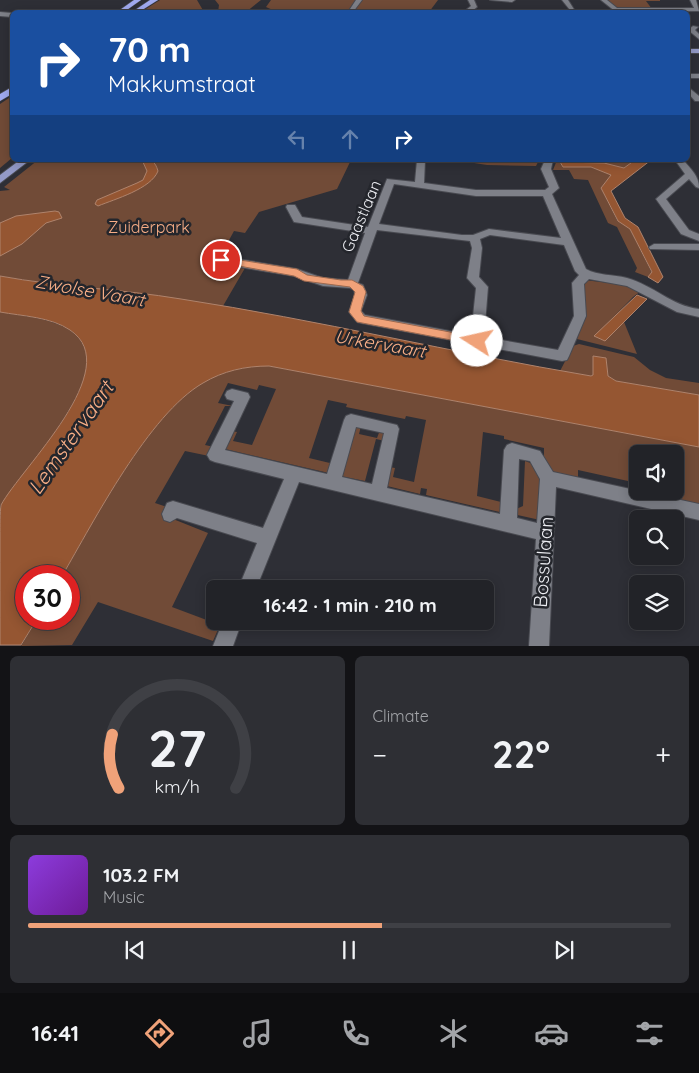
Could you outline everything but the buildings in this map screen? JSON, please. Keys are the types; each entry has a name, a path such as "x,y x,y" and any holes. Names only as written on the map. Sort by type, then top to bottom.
{"highway":[{"path":"123,10 138,0"},
{"path":"138,10 155,0"}],"main road":[{"path":"0,180 23,162"}],"street":[{"path":"470,10 474,7 471,0"},
{"path":"493,0 511,2"},
{"path":"565,0 573,10"},
{"path":"604,0 616,10"},
{"path":"693,0 698,10"},
{"path":"697,28 691,30 699,38"},
{"path":"419,185 423,162"},
{"path":"548,162 546,169 554,187 547,193 580,268 593,277 628,282 688,311 699,313"},
{"path":"680,162 699,186"},
{"path":"690,174 661,199 686,232 699,238"},
{"name":"Gaastlaan","path":"352,284 390,181 474,192 547,193"},
{"path":"678,184 699,192"},
{"path":"291,207 298,220 462,238 474,238 489,232 569,242"},
{"path":"474,238 477,248 473,278 482,287 477,341"},
{"path":"654,247 699,247"},
{"path":"221,260 297,273 304,278 352,284 359,288 360,292 355,312 361,319 562,356 580,316 578,283 587,274"},
{"path":"232,395 243,397 215,456 545,533"},
{"path":"332,483 351,420 384,427 392,429 378,493"},
{"path":"508,524 512,450 535,456 548,478 699,512"},
{"path":"251,580 294,474"},
{"name":"Bossulaan","path":"538,646 548,478"},
{"path":"170,514 173,508 268,538"},
{"path":"223,646 230,630"}],"green space":[{"path":"160,0 197,0 203,10 144,10"},
{"path":"215,0 261,0 248,10 218,10 219,5"},
{"path":"271,0 358,0 350,10 273,10 266,7"},
{"path":"361,0 438,0 430,10 353,10"},
{"path":"606,0 660,1 646,1 652,9 621,10"},
{"path":"10,97 10,160 0,168 0,104"},
{"name":"Zuiderpark","path":"35,162 350,162 337,189 259,212 245,233 234,231 217,262 245,268 223,306 0,276 0,191 10,190 4,187"},
{"path":"468,162 538,162 536,166 487,165"},
{"path":"556,162 632,162 624,168 604,163 560,163 563,167 591,167 611,175 601,188 617,220 630,229 652,273 648,277 635,272 637,268 617,227 608,223 588,180 574,179 569,170 553,170"},
{"path":"584,280 627,285 641,291 595,336 605,341 624,322 637,354 577,339 583,320"},
{"path":"0,312 40,319 69,330 76,335 87,354 87,367 74,401 63,420 0,506"},
{"path":"579,344 634,357 650,370 666,378 699,383 699,395 616,381 608,376 605,358 593,356 593,375 591,376 560,371 573,346"},
{"path":"269,366 699,447 699,507 666,500 684,500 684,445 629,445 629,481 578,470 578,480 554,474 544,462 544,448 483,432 477,496 505,503 504,513 426,495 427,489 421,488 420,494 387,486 389,467 395,468 393,477 414,482 426,420 406,416 405,419 346,407 347,404 328,400 309,458 334,464 329,473 225,449 232,431 237,432 233,441 252,445 276,389 259,385 257,390 228,383 218,403 233,406 225,406 205,445 214,447 209,456 185,451 155,503 167,507 163,515 208,533 172,607 206,620 206,630 218,630 213,641 98,602 72,645 21,646 30,630 80,630 80,565 68,565 123,472 160,421 180,400 207,380 243,368"},
{"path":"361,426 359,434 377,438 380,430 385,433 385,441 376,439 365,481 340,476 353,429"},
{"path":"525,461 536,465 543,476 540,520 513,514 514,510 523,506"}],"water":[{"path":"143,162 153,162 158,171 148,183 123,197 98,206 95,204 97,200 143,180 147,171"},
{"path":"560,162 604,163 624,168 632,162 648,162 611,191 625,218 638,227 663,277 658,283 648,277 652,272 630,229 618,221 601,188 611,175 591,167 563,167"},
{"path":"59,212 62,218 46,223 22,244 0,256 0,223 16,216"},
{"path":"0,276 232,307 591,376 593,375 593,356 606,358 608,376 616,381 699,395 699,447 269,366 235,370 218,375 203,383 183,398 163,418 124,471 68,565 15,565 15,630 30,630 21,645 0,645 1,505 64,418 78,392 86,368 84,347 70,330 54,322 0,312"},
{"path":"637,295 647,299 605,341 594,336"}],"route":[{"path":"221,260 297,273 304,278 352,284 359,288 361,295 355,312 361,319 477,341"}],"water label":[{"name":"Zwolse Vaart","path":"90,291"},
{"name":"Urkervaart","path":"380,344"},
{"name":"Lemstervaart","path":"71,438"}]}
